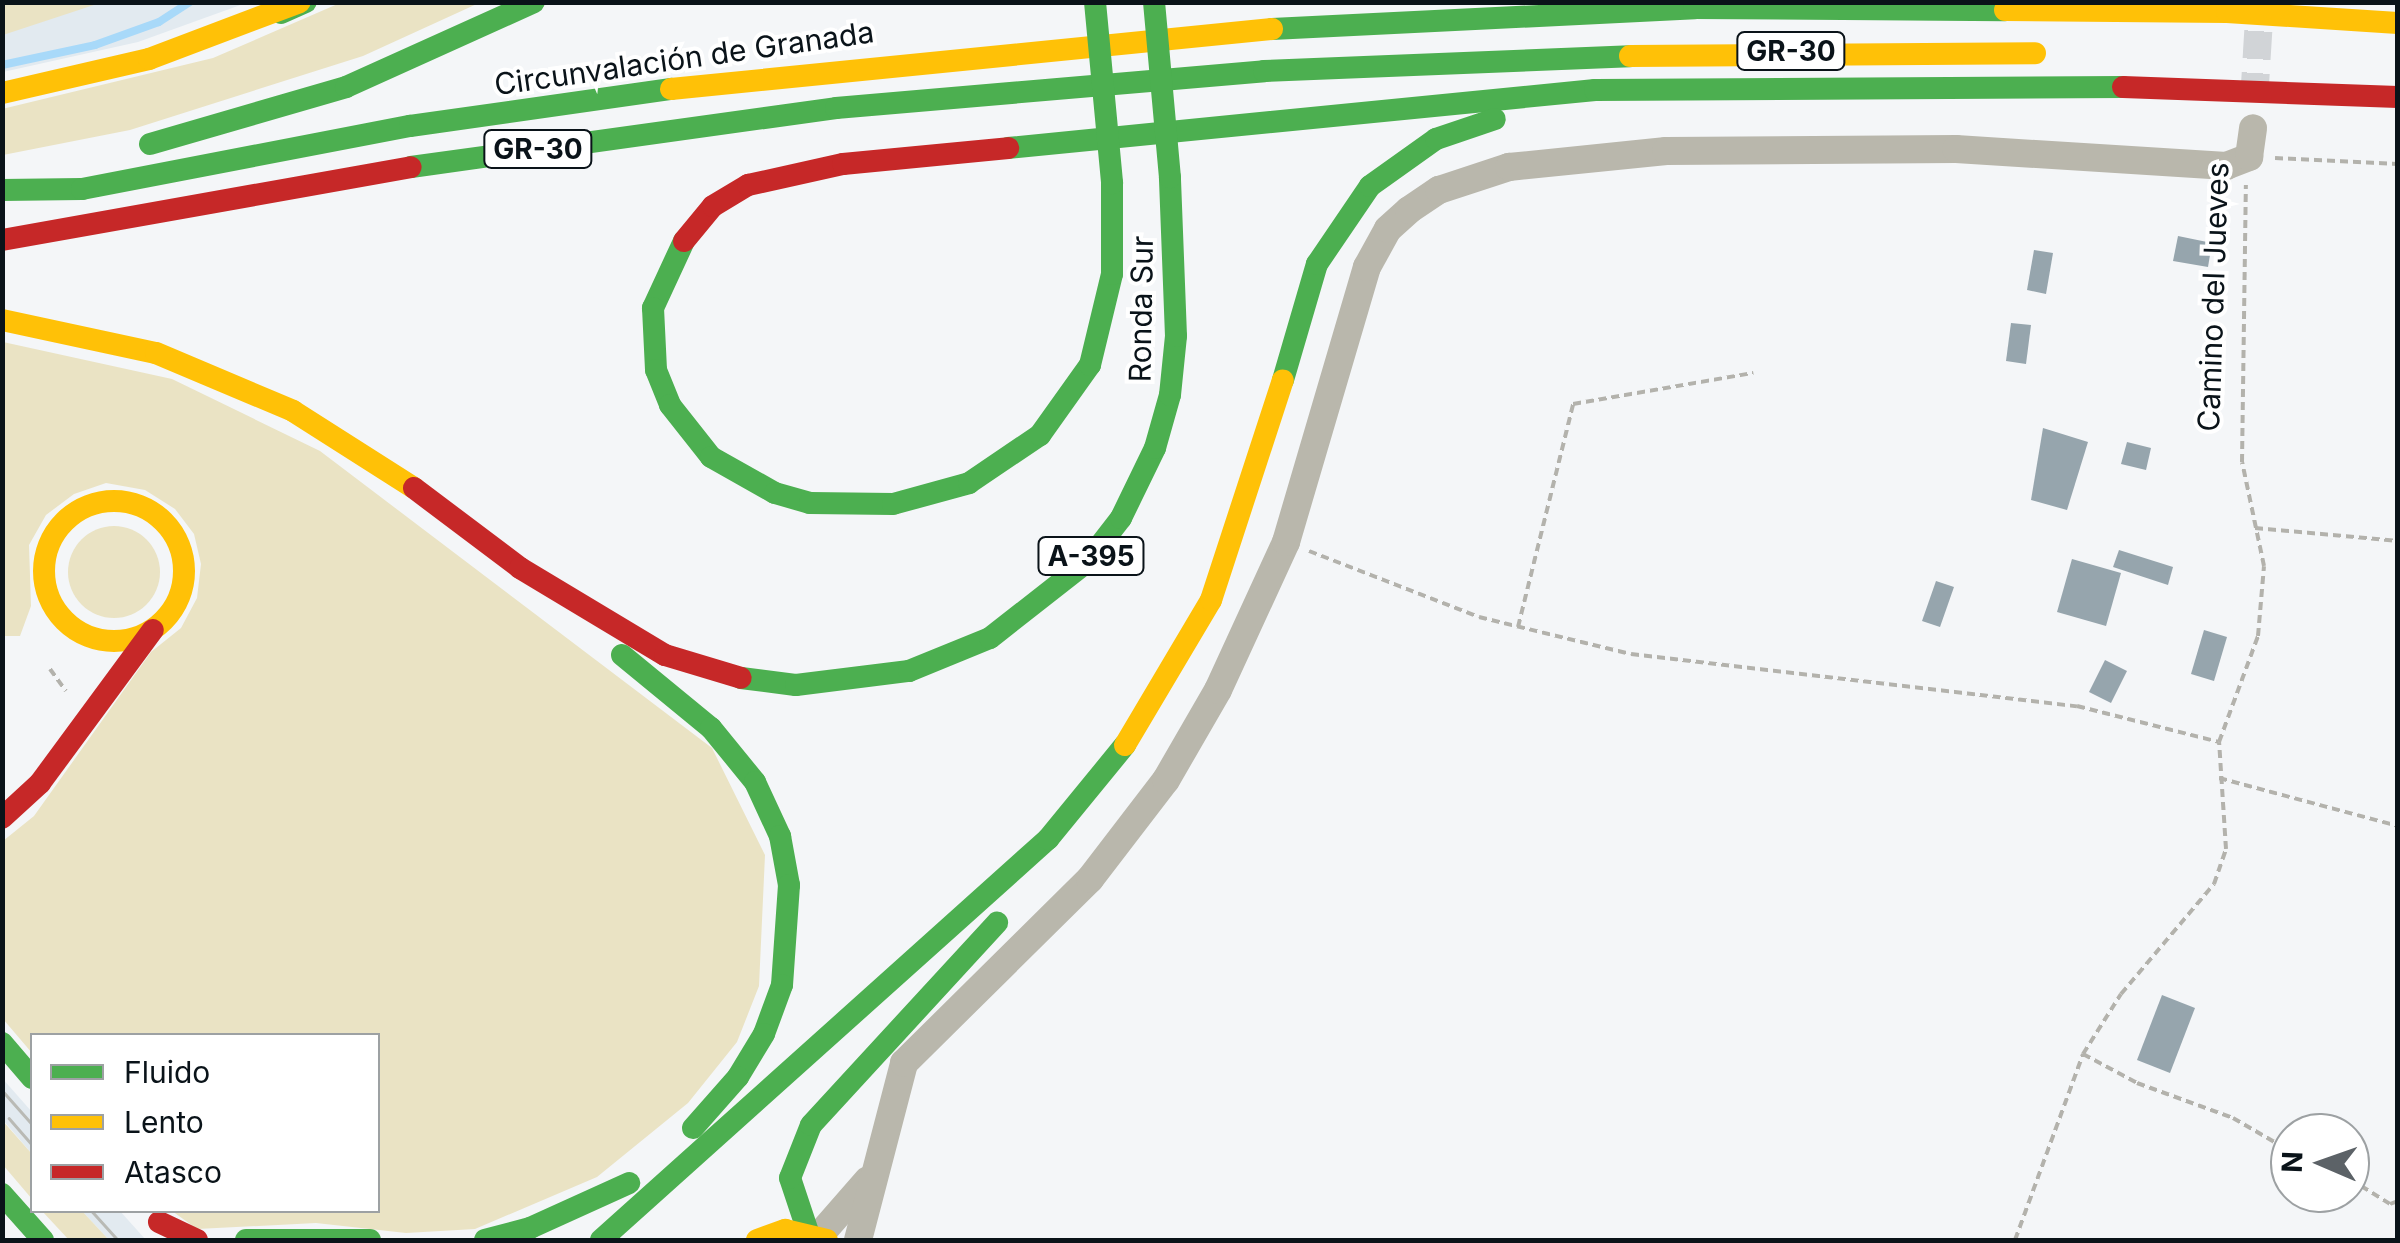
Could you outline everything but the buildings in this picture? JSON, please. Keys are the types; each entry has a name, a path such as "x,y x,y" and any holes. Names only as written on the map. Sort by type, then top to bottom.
{"main road":[{"path":"128,149 346,87 534,2"},
{"path":"1095,2 1112,182 1112,274 1090,365 1040,435 970,484 893,504 810,503 774,493 711,457 670,405 651,336 665,270 713,206 748,185 842,164 1284,125 1475,100 1696,88 2215,87 2398,97"},
{"name":"Ronda Sur","path":"520,568 665,655 729,676 796,685 910,671 990,638 1087,562 1143,479 1170,395 1176,319 1170,177 1154,2"},
{"path":"2,93 149,59 296,6"},
{"name":"Circunvalación de Granada","path":"10,188 82,190 410,126 640,92 1181,33 1714,8 2227,12 2398,22"},
{"name":"GR-30","path":"2,240 442,162 836,108 1022,91 1469,60 1762,51 2053,53"},
{"path":"818,1236 790,1178 810,1125 998,921 1048,839 1130,739 1211,600 1239,530 1317,264 1370,186 1436,139 1479,123 1549,110 1653,104 1696,88"},
{"path":"10,188 78,161"},
{"path":"2,320 140,349 226,378 372,457 520,568 549,600 663,683 711,728 756,782 780,836 789,885 791,930 782,985 764,1034 704,1118 563,1240"},
{"path":"2,818 40,783 91,717 181,593 180,546 151,510 106,500 64,520 44,562 54,608 96,639 126,640 154,630"},
{"path":"91,717 101,678 96,639"},
{"path":"601,1240 1048,839"},
{"path":"2,1043 30,1076"},
{"path":"486,1240 530,1228 629,1183"},
{"path":"2,1194 44,1240"},
{"path":"160,1224 197,1240"},
{"path":"757,1240 785,1230 818,1236"},
{"path":"246,1240 313,1235 370,1240"}],"street":[{"name":"Camino del Jueves","path":"2249,157 2253,128"},
{"path":"858,1240 904,1063 1090,879 1166,780 1218,690 1286,542 1367,267 1388,229 1439,190 1509,167 1666,152 1956,149 2189,168 2249,157"},
{"path":"818,1236 863,1189 878,1161"}],"path":[{"path":"2249,157 2398,164"},
{"name":"Camino del Jueves","path":"2015,1240 2084,1054 2122,994 2214,884 2226,850 2220,742 2258,636 2264,566 2242,462 2239,326 2249,157"},
{"path":"1518,626 1573,404 1753,372"},
{"path":"2256,528 2398,541"},
{"path":"1286,542 1518,626 1719,668 2077,706 2220,742"},
{"path":"50,669 66,691"},
{"path":"2219,778 2398,826"},
{"path":"2084,1054 2136,1084 2233,1118 2270,1139"},
{"path":"2370,1192 2390,1204 2398,1201"}],"shaded area":[{"path":"3,2 100,2 100,3 3,35"},
{"path":"2,3 246,3 138,42 3,72"},
{"path":"340,3 479,3 363,56 130,130 3,155 2,109 213,58"},
{"path":"3,342 172,379 320,451 712,748 765,855 759,986 737,1042 688,1103 597,1177 475,1229 406,1233 316,1223 197,1229 175,1213 380,1213 380,1033 30,1033 30,1051 3,1019 3,841 34,816 151,652 181,628 197,598 201,564 194,534 175,509 145,490 106,483 74,494 46,515 29,545 31,606 20,636 3,636"},
{"path":"114,526 132,529 147,539 157,554 157,590 147,605 132,615 114,618 96,615 81,605 71,590 68,572 71,554 81,539 96,529"},
{"path":"2,1078 30,1110 30,1152 3,1120"},
{"path":"2,1120 30,1152 30,1197 3,1165"},
{"path":"44,1213 84,1213 109,1240 69,1240"},
{"path":"84,1213 122,1213 146,1240 109,1240"}],"waterway":[{"path":"2,65 95,45 159,22 190,2"}],"tunnel":[{"path":"2254,101 2260,4"}],"tram line":[{"path":"2,1090 30,1122"},
{"path":"9,1118 30,1142"},
{"path":"94,1213 118,1240"}],"traffic: fast":[{"path":"281,13 306,2"},
{"path":"150,144 346,87 534,2"},
{"path":"1095,2 1112,183"},
{"path":"1154,2 1170,177"},
{"path":"1272,29 1694,8 2005,10"},
{"path":"411,167 836,108 1264,71 1630,56"},
{"path":"1008,148 1595,90 2123,87"},
{"path":"2,190 82,189 410,126 671,89"},
{"path":"1283,380 1317,264 1370,186 1436,139 1495,119"},
{"path":"741,678 796,685 909,671 990,638 1087,562 1121,518 1155,448 1170,395 1176,336 1170,177"},
{"path":"684,241 653,308 656,370 670,405 711,457 775,493 810,503 893,504 969,483 1040,435 1090,365 1112,274 1112,183"},
{"path":"622,655 711,728 755,782 780,836 789,885 782,985 764,1034 738,1077 693,1128"},
{"path":"601,1240 1048,839 1125,745"},
{"path":"808,1232 790,1178 811,1125 997,923"},
{"path":"2,1043 30,1076"},
{"path":"485,1240 530,1228 629,1183"},
{"path":"2,1194 43,1240"},
{"path":"246,1240 370,1240"}],"traffic: slow":[{"path":"2,93 149,59 300,2"},
{"path":"2005,10 2227,12 2398,23"},
{"path":"671,89 1272,29"},
{"path":"1630,56 2035,53"},
{"path":"2,320 156,353 293,411 414,488"},
{"path":"1125,745 1211,600 1283,380"},
{"path":"114,501 141,506 164,521 179,544 184,571 179,598 164,621 141,636 114,641 87,636 64,621 49,598 44,571 49,544 64,521 87,506 114,501"},
{"path":"757,1240 785,1230 827,1240"}],"traffic: jam":[{"path":"2123,87 2398,97"},
{"path":"684,241 713,206 748,185 843,164 1008,148"},
{"path":"2,240 411,167"},
{"path":"414,488 520,568 665,655 741,678"},
{"path":"2,818 40,783 153,630"},
{"path":"159,1222 197,1240"}]}
